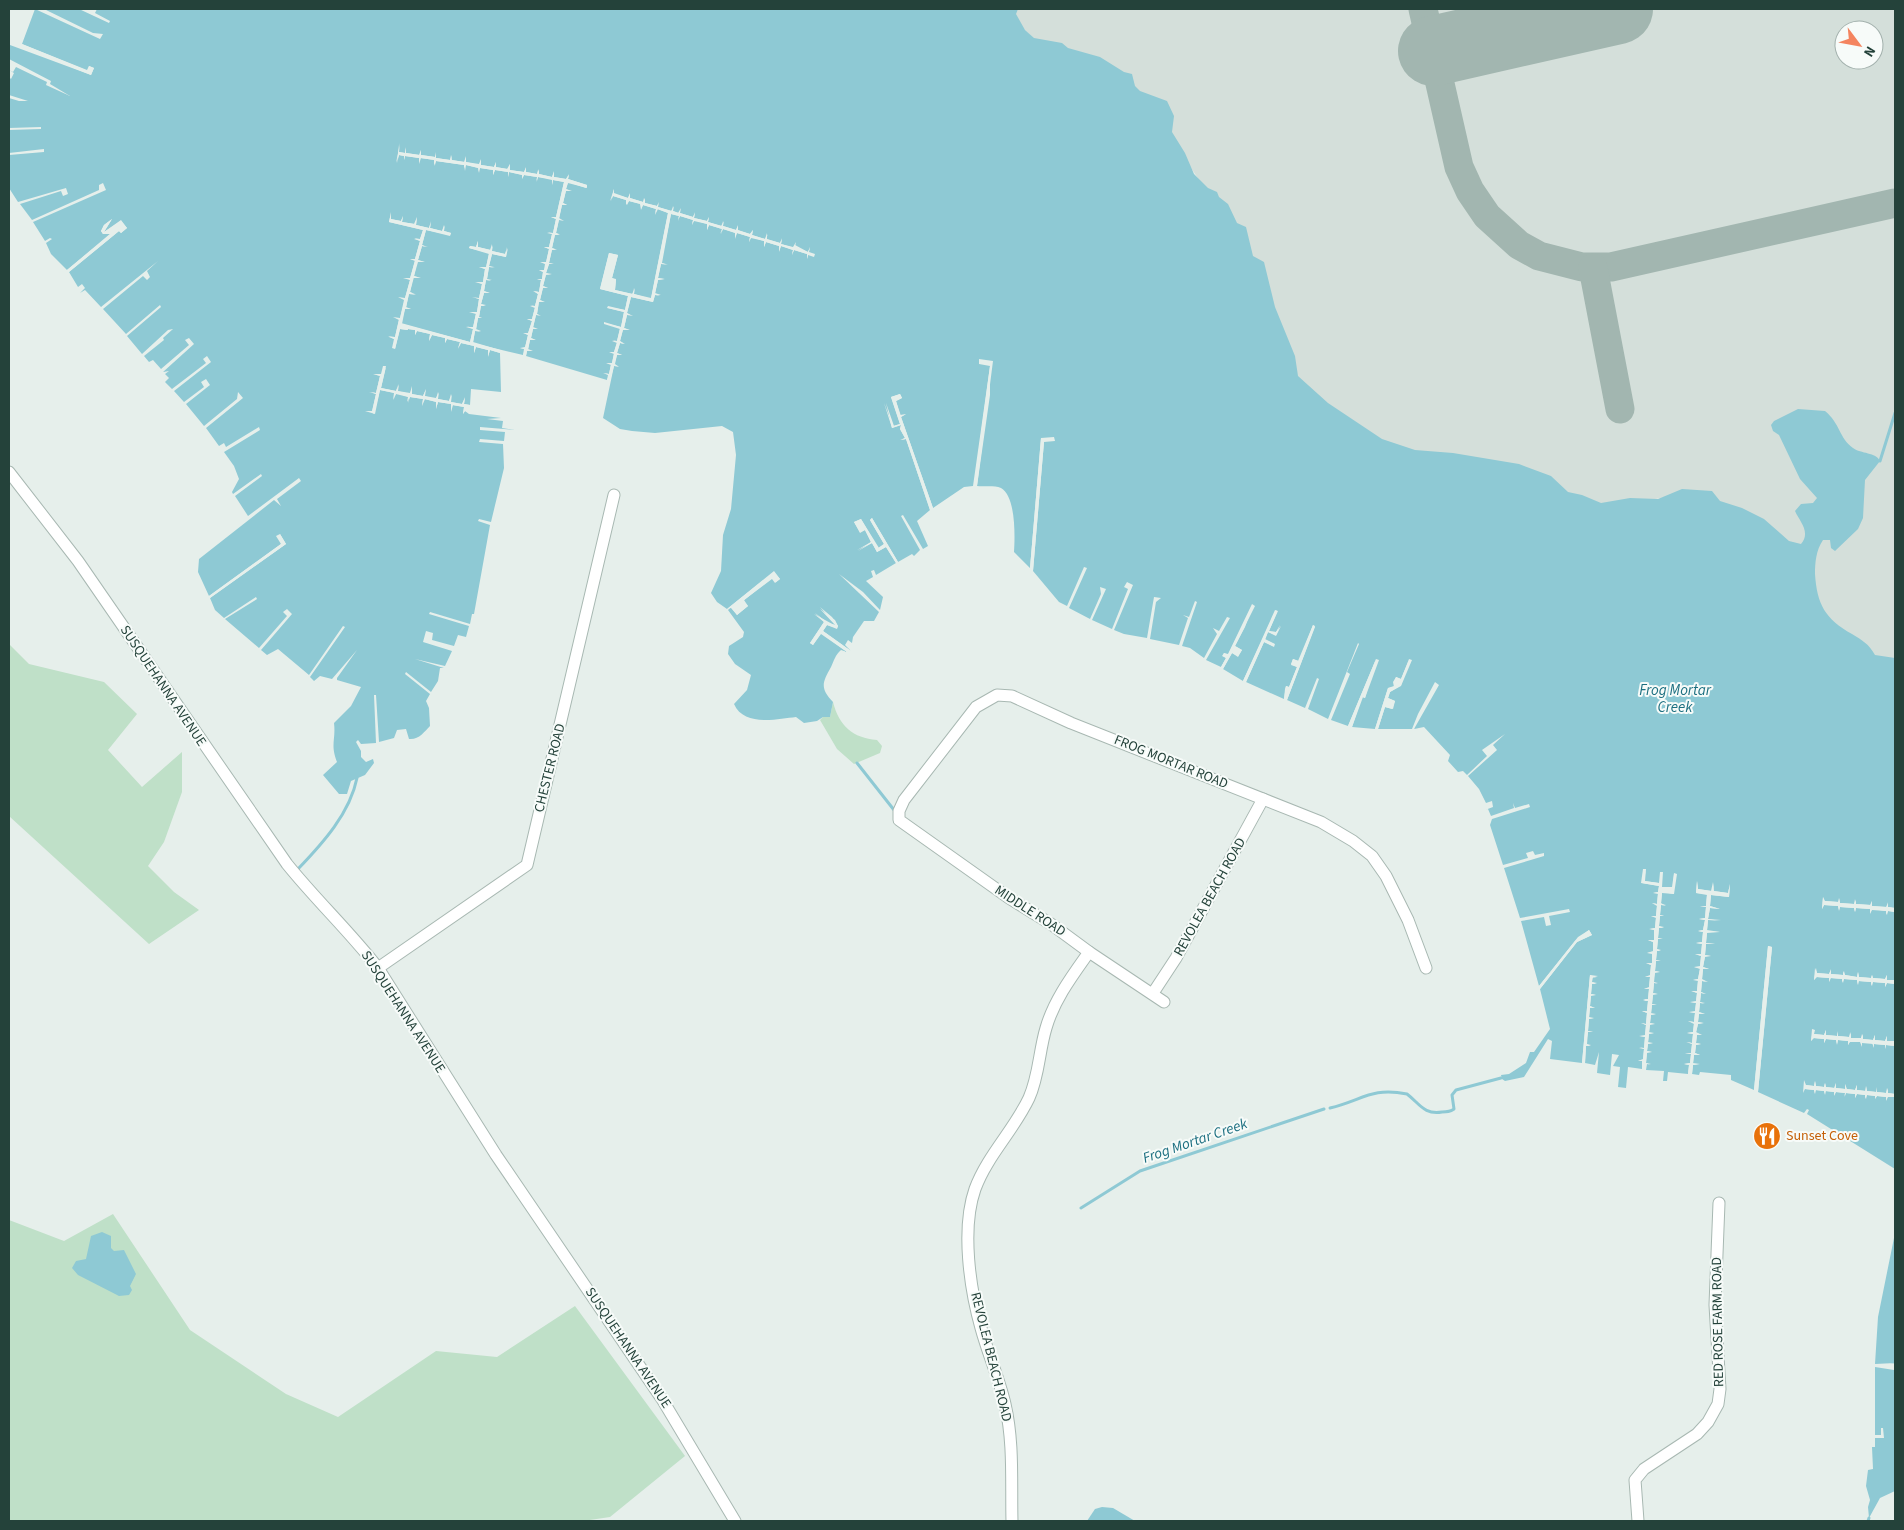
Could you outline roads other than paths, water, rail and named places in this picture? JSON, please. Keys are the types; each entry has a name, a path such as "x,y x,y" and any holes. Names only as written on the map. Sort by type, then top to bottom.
{"street":[{"name":"SUSQUEHANNA AVENUE","path":"9,472 78,561 287,864 313,896 358,942 378,968 496,1155 662,1399 735,1521"},
{"name":"CHESTER ROAD","path":"378,968 527,865 614,495"},
{"name":"FROG MORTAR ROAD","path":"899,816 904,800 971,712 983,702 997,695 1012,696 1071,723 1334,829 1372,856 1394,890 1426,968"},
{"name":"REVOLEA BEACH ROAD","path":"1152,993 1176,958 1263,799"},
{"name":"MIDDLE ROAD","path":"899,816 902,824 1009,898 1058,928 1089,952 1164,1002"},
{"name":"REVOLEA BEACH ROAD","path":"1012,1521 1013,1460 1004,1400 980,1326 970,1272 969,1240 972,1201 982,1173 1020,1117 1030,1097 1052,1012 1089,952"},
{"name":"RED ROSE FARM ROAD","path":"1638,1521 1636,1480 1644,1469 1697,1434 1708,1422 1718,1404 1720,1389 1715,1305 1719,1203"}],"water":[{"name":"Frog Mortar Creek","path":"35,9 100,39 103,34 93,33 44,9 79,9 109,23 110,21 95,13 97,9 1018,9 1016,14 1025,30 1034,38 1062,43 1068,48 1100,57 1124,72 1132,74 1135,86 1140,91 1167,101 1174,116 1172,132 1185,153 1194,174 1208,188 1217,192 1219,197 1228,204 1237,223 1246,227 1253,256 1264,262 1275,307 1295,356 1298,376 1328,403 1382,439 1415,450 1453,453 1519,464 1551,476 1568,492 1582,495 1601,503 1630,498 1658,499 1682,489 1712,491 1720,501 1742,508 1764,519 1789,541 1801,544 1804,540 1805,531 1795,511 1801,504 1813,503 1817,498 1800,479 1779,435 1773,431 1771,425 1774,421 1798,409 1825,411 1834,420 1848,444 1856,450 1875,456 1880,461 1865,480 1863,518 1858,529 1835,551 1831,548 1830,540 1823,540 1817,552 1815,574 1820,602 1835,623 1859,638 1875,655 1895,658 1895,908 1888,907 1887,902 1887,907 1872,906 1872,901 1871,905 1856,904 1856,900 1854,904 1840,903 1839,898 1839,902 1824,901 1823,897 1822,909 1824,905 1838,906 1839,910 1840,907 1854,908 1855,912 1856,908 1870,909 1870,913 1872,909 1886,911 1887,915 1888,911 1895,912 1895,980 1887,980 1887,975 1885,979 1873,978 1872,975 1871,978 1859,977 1858,972 1857,977 1845,975 1844,971 1843,975 1831,974 1831,970 1829,974 1817,973 1816,968 1814,980 1816,977 1829,978 1829,982 1830,978 1843,979 1843,983 1844,979 1857,980 1857,985 1858,981 1871,982 1871,986 1873,982 1885,983 1885,987 1887,983 1895,984 1895,1041 1887,1041 1887,1036 1885,1041 1875,1040 1875,1035 1873,1040 1863,1039 1862,1034 1861,1038 1850,1038 1849,1033 1849,1037 1838,1036 1838,1032 1837,1036 1826,1035 1826,1030 1824,1035 1814,1034 1813,1029 1811,1041 1813,1038 1824,1039 1824,1043 1826,1039 1836,1040 1837,1044 1838,1040 1848,1041 1848,1045 1850,1041 1861,1042 1862,1046 1862,1043 1873,1044 1873,1047 1874,1044 1885,1045 1886,1049 1886,1045 1895,1046 1895,1094 1888,1093 1887,1088 1886,1093 1867,1091 1866,1086 1866,1091 1857,1090 1857,1085 1855,1090 1846,1089 1845,1084 1845,1089 1836,1088 1836,1083 1835,1088 1826,1087 1825,1083 1824,1087 1816,1086 1815,1081 1814,1086 1805,1085 1805,1089 1814,1090 1815,1094 1815,1090 1824,1091 1825,1094 1825,1091 1834,1092 1834,1095 1836,1092 1845,1093 1845,1096 1846,1093 1855,1094 1855,1098 1857,1094 1865,1095 1866,1099 1867,1095 1876,1096 1875,1099 1877,1096 1886,1097 1886,1100 1887,1097 1895,1097 1895,1169 1807,1114 1809,1110 1807,1109 1804,1113 1758,1092 1772,947 1768,946 1754,1090 1731,1080 1731,1075 1700,1072 1699,1075 1692,1074 1693,1065 1699,1065 1693,1064 1694,1055 1700,1055 1695,1053 1696,1045 1701,1044 1696,1043 1697,1034 1702,1035 1696,1033 1698,1024 1703,1023 1698,1022 1699,1013 1705,1014 1699,1012 1700,1003 1705,1003 1700,1002 1701,993 1706,994 1701,992 1702,981 1707,982 1702,980 1703,969 1709,969 1703,967 1705,956 1711,956 1705,955 1706,944 1715,944 1706,943 1707,932 1720,932 1707,931 1708,920 1721,921 1708,919 1710,908 1720,909 1710,906 1711,895 1729,897 1730,884 1728,893 1713,891 1714,883 1712,891 1698,889 1697,881 1696,893 1707,894 1706,906 1700,906 1706,907 1705,918 1699,919 1705,920 1703,930 1698,931 1703,932 1702,942 1696,943 1702,944 1701,955 1695,954 1701,956 1700,967 1694,967 1700,968 1698,979 1693,980 1698,980 1697,991 1692,991 1697,993 1696,1002 1690,1002 1696,1003 1695,1012 1689,1012 1695,1013 1694,1022 1688,1021 1694,1023 1693,1032 1687,1033 1693,1034 1692,1043 1687,1042 1692,1044 1691,1053 1685,1053 1691,1054 1690,1063 1684,1064 1689,1065 1688,1074 1668,1072 1667,1081 1663,1081 1664,1071 1646,1070 1646,1064 1651,1064 1646,1063 1647,1052 1652,1052 1647,1051 1648,1044 1653,1043 1648,1043 1649,1034 1654,1033 1649,1033 1650,1024 1655,1024 1650,1023 1651,1015 1656,1014 1651,1014 1652,1005 1656,1005 1652,1004 1653,994 1657,994 1653,993 1654,983 1658,983 1653,982 1655,972 1660,972 1655,971 1656,961 1660,961 1656,960 1657,950 1661,950 1657,949 1658,939 1662,938 1658,938 1659,928 1664,927 1659,926 1660,916 1664,915 1660,915 1661,905 1666,905 1661,904 1662,892 1674,894 1674,874 1673,887 1662,887 1659,883 1644,881 1646,869 1642,883 1659,886 1658,892 1653,893 1658,893 1657,904 1652,903 1657,905 1656,916 1651,916 1656,917 1655,928 1650,929 1655,930 1654,940 1648,940 1653,942 1653,952 1647,953 1652,953 1652,964 1646,963 1651,965 1650,976 1645,977 1650,977 1649,988 1644,989 1649,989 1648,999 1643,1001 1648,1001 1647,1011 1642,1011 1647,1013 1646,1024 1641,1023 1646,1025 1645,1036 1640,1036 1645,1037 1644,1048 1639,1048 1644,1049 1643,1060 1638,1061 1643,1061 1642,1069 1628,1067 1626,1088 1618,1087 1620,1067 1613,1066 1619,1055 1612,1054 1610,1075 1597,1073 1599,1052 1595,1065 1585,1063 1586,1045 1591,1045 1586,1044 1588,1032 1593,1032 1588,1031 1589,1019 1594,1019 1589,1018 1590,1007 1595,1008 1590,1006 1591,995 1596,995 1591,994 1592,983 1597,983 1592,982 1593,977 1597,978 1590,975 1582,1063 1550,1059 1552,1041 1548,1039 1524,1077 1505,1081 1502,1079 1501,1075 1509,1074 1526,1063 1530,1052 1534,1052 1550,1029 1540,989 1577,942 1592,935 1589,930 1575,941 1539,986 1521,921 1544,917 1546,926 1551,925 1549,916 1570,912 1569,909 1520,918 1504,868 1544,856 1544,853 1535,855 1533,851 1526,853 1528,858 1503,865 1490,825 1492,819 1530,807 1529,804 1515,808 1513,803 1514,808 1491,816 1488,809 1485,810 1493,807 1492,801 1486,803 1479,789 1468,776 1497,750 1493,745 1505,734 1482,750 1487,756 1467,775 1463,771 1458,772 1448,761 1450,755 1424,727 1414,729 1439,685 1435,682 1412,729 1378,729 1385,707 1392,709 1395,701 1388,698 1390,692 1401,685 1409,660 1401,679 1396,677 1394,686 1388,688 1375,729 1352,727 1363,697 1365,698 1376,659 1348,726 1331,720 1350,674 1347,672 1358,643 1328,719 1308,709 1319,679 1317,678 1305,708 1287,700 1315,627 1313,625 1298,661 1293,659 1291,664 1297,667 1289,687 1286,686 1284,699 1246,682 1264,642 1273,646 1274,644 1265,640 1268,632 1276,635 1280,625 1276,632 1269,631 1277,612 1276,610 1243,681 1223,669 1232,653 1238,656 1242,650 1235,646 1245,627 1253,605 1228,655 1224,653 1223,656 1226,658 1221,667 1206,660 1230,618 1227,617 1219,631 1213,628 1217,634 1204,658 1190,648 1182,646 1197,602 1195,601 1189,617 1183,615 1188,618 1179,645 1150,639 1156,602 1161,598 1154,597 1147,638 1124,634 1114,630 1133,585 1127,582 1124,587 1128,589 1112,629 1092,620 1106,589 1100,587 1101,594 1090,619 1069,608 1087,568 1084,567 1067,606 1059,602 1033,571 1044,442 1041,438 1030,568 1014,552 1014,517 1006,492 998,487 977,486 990,395 990,366 973,486 964,487 933,508 901,417 906,414 901,416 896,401 902,398 900,394 891,397 900,424 894,426 886,403 892,428 901,425 900,429 905,438 901,440 906,439 930,510 917,521 928,546 923,549 903,515 901,516 920,550 914,556 912,554 898,562 872,518 870,520 884,544 879,548 861,519 854,522 860,532 865,530 871,542 858,551 872,543 877,552 886,547 896,563 876,575 874,570 871,571 873,577 866,581 883,597 880,610 863,592 839,574 879,612 874,621 864,621 853,637 852,643 848,640 845,645 851,651 823,631 827,625 837,628 835,620 820,609 836,626 814,614 824,622 810,643 813,645 821,633 847,652 841,650 837,654 824,681 824,689 833,702 830,717 823,717 817,721 804,723 796,717 762,720 745,716 734,704 747,690 751,675 735,664 728,654 729,646 743,637 744,632 728,610 731,607 737,615 748,606 743,601 772,578 776,582 780,579 774,572 727,609 717,602 711,593 721,571 723,535 731,509 736,455 733,432 722,426 655,433 632,431 620,429 603,418 614,366 618,366 614,365 617,355 622,355 617,353 620,343 624,344 620,341 623,329 629,330 624,328 627,315 630,315 627,313 631,297 653,302 655,295 660,296 655,294 658,280 664,279 658,278 661,264 666,264 661,263 671,214 679,216 678,219 680,216 693,220 692,225 694,220 707,224 707,230 709,225 722,229 721,234 723,229 736,233 735,237 737,233 750,237 749,242 751,237 764,241 764,247 766,242 779,246 779,251 781,246 793,250 792,255 794,250 807,254 807,259 810,247 808,252 795,245 794,248 781,244 782,238 780,243 766,239 768,234 765,239 752,235 753,230 750,234 737,230 738,226 736,230 723,226 723,221 722,226 708,222 709,217 707,221 694,218 695,213 693,217 680,213 680,211 679,213 673,211 673,206 672,211 658,207 658,204 657,206 645,203 644,198 643,202 630,198 630,194 628,198 614,193 614,189 610,201 613,196 626,200 626,205 629,201 641,204 641,209 643,205 656,209 655,214 657,209 668,213 651,299 634,294 634,288 633,294 615,290 616,280 612,278 618,255 609,253 600,289 628,296 625,310 608,307 624,312 621,327 604,323 620,328 617,341 612,340 617,342 614,352 610,352 614,353 612,363 607,363 611,364 609,374 604,373 609,375 607,380 526,356 527,351 532,351 528,350 530,340 535,340 531,338 533,329 536,329 533,328 536,315 539,315 537,314 539,301 544,302 540,300 543,287 548,288 543,286 546,274 551,275 546,273 549,264 553,264 549,263 552,249 555,249 552,248 555,234 559,234 556,233 562,205 567,205 563,203 566,190 570,191 566,189 568,182 586,188 587,185 568,179 569,175 566,179 554,177 554,172 552,177 539,174 538,170 537,174 526,172 526,168 524,172 509,170 510,164 508,169 495,167 496,162 494,167 481,165 481,160 479,165 466,162 466,158 465,162 451,160 452,155 450,160 436,158 436,155 435,157 421,155 421,150 420,155 406,153 406,148 405,153 399,152 399,145 397,163 399,155 404,156 405,160 405,156 419,158 419,161 420,158 435,160 435,165 436,161 464,165 464,168 466,165 479,168 478,172 480,168 493,170 493,175 495,170 508,172 508,177 509,172 523,175 522,179 524,175 537,177 537,181 538,177 552,180 552,185 553,180 564,182 556,217 551,217 556,219 553,233 547,232 552,234 549,247 544,247 549,249 546,263 541,262 546,264 544,271 539,270 543,272 542,279 537,279 541,280 539,292 534,291 538,294 535,306 530,305 535,307 532,319 527,319 532,321 528,334 524,333 528,335 525,348 520,348 525,349 523,355 473,343 475,331 481,332 476,330 478,318 482,317 479,317 481,305 486,305 481,304 484,293 489,293 484,291 486,280 491,281 487,279 489,267 494,267 489,266 492,254 506,257 507,247 505,254 492,251 493,245 491,250 478,247 478,241 476,247 470,246 469,248 489,253 486,268 479,267 485,269 483,282 477,282 482,284 479,298 476,298 479,299 477,312 473,312 476,313 473,328 466,326 473,329 470,342 401,323 405,309 411,309 406,308 409,293 415,294 410,292 414,277 420,278 414,276 418,262 424,262 418,260 422,246 426,247 422,245 426,230 450,235 451,233 444,231 444,225 442,231 430,228 431,222 429,228 416,225 417,217 415,224 402,222 403,216 401,221 390,219 391,213 389,222 423,230 420,239 414,238 420,241 415,259 410,259 415,260 410,279 407,278 410,280 405,298 401,298 405,299 400,318 396,318 399,319 395,337 389,337 394,339 395,349 400,329 408,329 415,330 415,335 417,331 430,334 429,341 432,335 445,338 445,343 447,339 460,342 458,348 461,343 474,346 474,353 476,347 488,350 488,356 490,350 500,353 501,392 471,389 470,405 464,404 465,398 462,404 451,402 452,394 449,401 438,399 438,392 436,399 424,396 426,389 423,396 411,394 412,388 410,394 397,391 398,385 396,391 381,388 386,367 381,375 374,374 380,376 376,393 371,392 376,394 372,412 374,414 380,390 395,393 394,399 396,393 409,397 408,403 410,397 423,399 422,406 424,399 437,402 436,409 438,402 451,404 451,411 452,405 464,407 463,414 465,411 469,414 501,418 487,419 503,421 502,428 515,430 480,427 480,430 505,432 504,441 480,439 479,442 503,444 504,468 491,522 479,519 478,521 490,525 474,614 472,614 470,624 430,612 429,614 469,626 466,637 458,635 454,646 432,640 433,633 426,631 423,642 452,651 445,666 415,659 444,668 440,668 438,681 431,692 406,672 405,674 430,694 426,701 429,708 430,726 421,735 413,739 409,739 406,729 397,730 394,738 379,742 376,695 374,695 376,743 361,744 358,740 356,742 361,751 361,757 366,762 373,759 374,763 365,775 351,781 347,794 339,794 323,775 337,762 334,746 334,723 351,706 361,687 337,680 357,650 332,679 320,676 314,681 310,677 345,627 343,626 309,675 278,649 267,655 261,650 292,614 287,609 283,612 287,616 259,648 225,619 257,599 256,597 224,618 215,610 210,598 286,544 280,534 281,544 209,596 198,572 199,559 274,500 281,506 277,499 301,481 299,478 248,516 235,496 262,476 261,474 233,494 232,492 239,479 234,466 224,452 260,430 259,427 226,447 224,443 219,446 206,428 243,398 238,392 237,399 204,426 186,404 210,385 206,379 201,382 204,387 184,402 174,391 211,362 207,356 203,359 206,363 172,389 165,382 169,378 165,374 169,371 163,372 194,344 189,338 185,340 189,345 161,369 153,360 149,362 144,356 164,340 163,338 173,329 168,330 142,354 127,336 161,307 160,305 126,334 103,309 143,276 147,280 150,277 147,271 158,261 101,307 85,290 80,293 85,288 82,284 78,287 69,272 119,231 121,233 127,228 121,221 104,232 112,219 104,225 101,231 103,234 111,233 67,270 51,254 46,243 52,239 50,238 45,241 33,222 106,190 103,183 99,185 99,190 32,220 20,204 61,191 63,196 68,194 66,188 18,202 9,188 9,155 44,152 44,149 9,153 9,130 41,129 41,127 9,128 9,98 28,101 9,95 9,77 11,79 14,73 9,70 13,72 16,67 47,82 46,85 70,96 50,84 51,81 9,59 10,45 91,75 94,68 89,66 88,71 22,44"},
{"path":"102,1232 111,1236 111,1248 114,1251 124,1250 136,1274 130,1286 132,1290 129,1295 119,1296 78,1275 72,1268 76,1261 86,1259 91,1236"},
{"path":"1895,1233 1895,1363 1875,1364 1878,1317"},
{"path":"1895,1363 1895,1491 1880,1498 1869,1518 1868,1507 1870,1500 1866,1486 1868,1470 1873,1469 1872,1447 1875,1447 1875,1438 1884,1438 1883,1428 1881,1428 1881,1435 1875,1435 1875,1367 1894,1370"},
{"path":"1102,1507 1113,1508 1135,1521 1087,1521 1095,1509"}],"waterway":[{"name":"Frog Mortar Creek","path":"1880,461 1895,413"},
{"path":"857,763 894,810"},
{"name":"Frog Mortar Creek","path":"298,869 326,838 342,815 357,778"},
{"name":"Frog Mortar Creek","path":"1330,1108 1367,1095 1395,1092 1407,1094 1423,1108 1431,1112 1448,1112 1454,1109 1452,1095 1456,1090 1501,1078"},
{"name":"Frog Mortar Creek","path":"1081,1208 1140,1171 1324,1109"}],"place":[{"name":"Sunset Cove","path":"1767,1136"}]}
